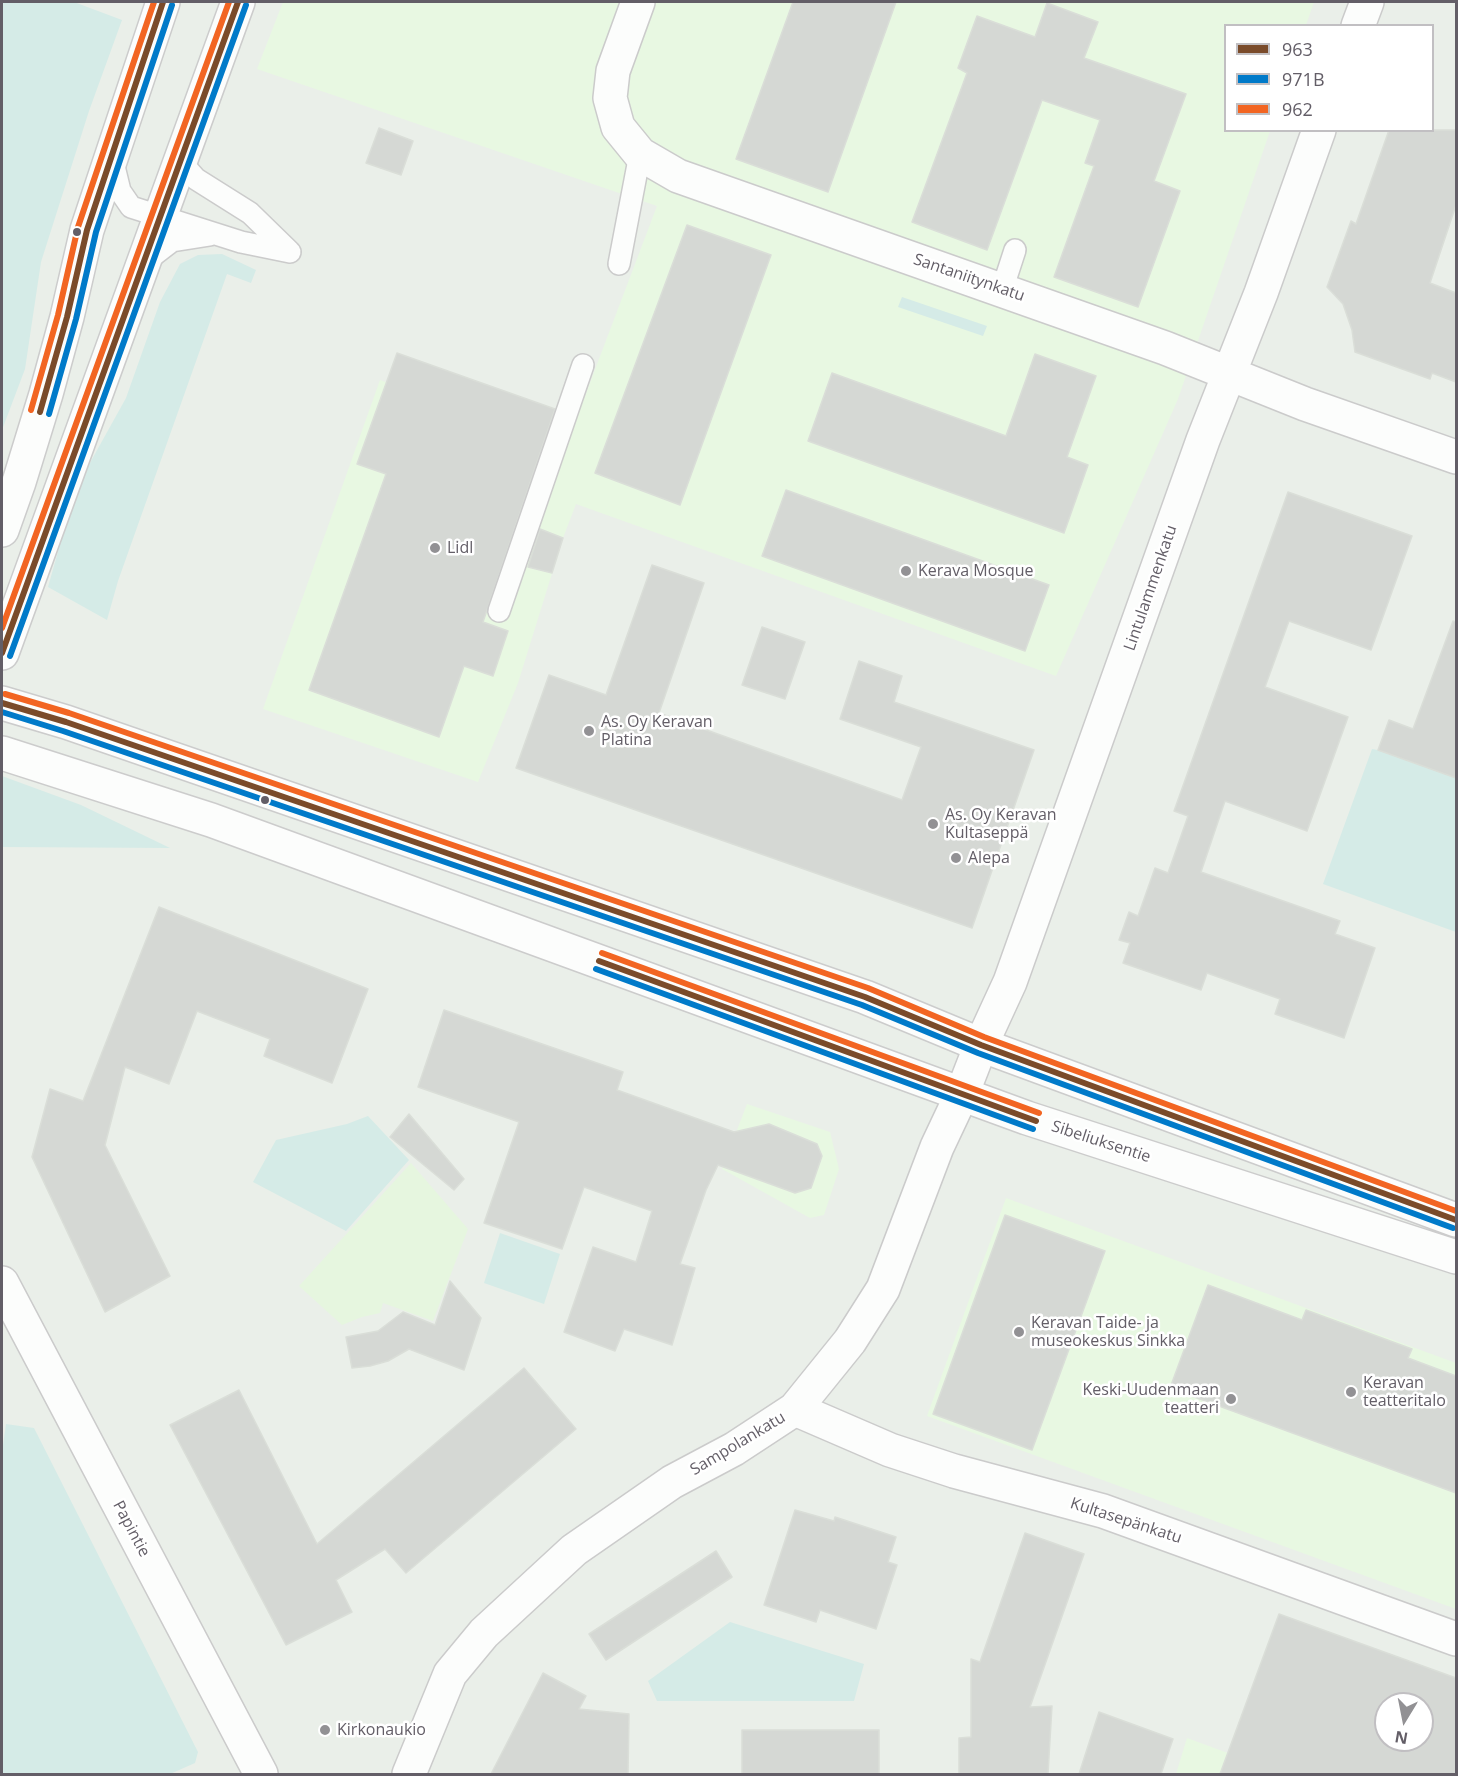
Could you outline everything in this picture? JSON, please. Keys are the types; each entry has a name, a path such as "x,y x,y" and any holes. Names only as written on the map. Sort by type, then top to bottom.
{"main road":[{"path":"2,530 46,394 87,230 164,2"},
{"path":"2,651 238,2"},
{"name":"Santaniitynkatu","path":"638,2 613,71 610,98 618,128 640,154 678,176 1165,348 1305,404 1456,457"},
{"path":"1359,24 1366,2"},
{"name":"Lintulammenkatu","path":"981,1045 1010,982 1203,440 1260,293 1318,132"},
{"path":"2,703 66,722 854,994 981,1045 1456,1220"},
{"name":"Sibeliuksentie","path":"2,753 211,820 1027,1118 1456,1257"},
{"name":"Sampolankatu","path":"409,1774 450,1674 484,1633 573,1550 672,1482 734,1449 795,1409 850,1341 883,1289 937,1147 962,1094 981,1045"},
{"name":"Papintie","path":"2,1283 261,1774"},
{"name":"Kultasepänkatu","path":"795,1409 890,1450 954,1471 1103,1511 1456,1639"}],"lane":[{"path":"619,264 640,154"},
{"path":"111,158 120,191 131,207 159,218 241,242 290,252 250,213 196,179 180,161"},
{"path":"143,263 172,241 215,234"},
{"path":"1002,290 1015,250"},
{"path":"499,611 583,365"}],"shaded area":[{"path":"2,2 74,2 122,20 89,111 41,262 25,369 2,430"},
{"path":"283,2 1314,2 1306,24 1224,24 1224,132 1270,132 1178,399 1056,676 576,504 563,538 518,683 478,782 263,709 380,380 566,446 657,206 257,69"},
{"path":"222,254 256,270 251,283 227,274 118,581 107,620 48,587 76,488 126,398 160,302 180,264 198,255"},
{"path":"902,297 987,326 983,336 898,307"},
{"path":"1372,749 1456,778 1456,932 1323,884"},
{"path":"2,776 81,805 170,848 2,847"},
{"path":"747,1104 830,1132 839,1169 824,1215 810,1218 722,1169"},
{"path":"368,1116 409,1160 346,1231 253,1182 276,1140 347,1124"},
{"path":"1006,1198 1456,1363 1456,1609 927,1416"},
{"path":"500,1233 560,1254 544,1304 484,1283"},
{"path":"6,1424 34,1428 198,1752 195,1763 170,1774 2,1774 2,1452"},
{"path":"730,1622 864,1664 854,1701 657,1701 648,1681"},
{"path":"1187,1738 1285,1774 1176,1774"}],"sand":[{"path":"411,1163 468,1229 433,1321 383,1303 380,1313 342,1325 299,1286"}],"building":[{"path":"793,2 896,2 828,192 736,159"},
{"path":"1047,3 1098,22 1084,58 1186,94 1154,181 1180,191 1138,307 1054,277 1094,166 1085,163 1100,120 1042,100 987,250 912,222 967,73 958,68 977,16 1035,37"},
{"path":"379,128 413,141 401,175 366,163"},
{"path":"1456,130 1456,205 1430,283 1456,293 1456,382 1432,373 1430,379 1355,352 1352,330 1343,304 1327,287 1351,221 1356,224 1388,132"},
{"path":"687,225 771,255 680,505 595,473"},
{"name":"Lidl","path":"397,353 555,409 483,622 508,631 493,676 464,666 439,737 309,690 386,474 357,464"},
{"path":"1035,354 1096,376 1067,457 1088,465 1064,533 808,441 832,373 1006,436"},
{"name":"Kerava Mosque","path":"786,490 1049,585 1025,651 762,556"},
{"path":"1288,492 1412,536 1371,650 1289,621 1265,687 1348,717 1307,831 1225,801 1201,872 1340,921 1335,934 1375,948 1344,1038 1275,1014 1280,999 1207,973 1201,990 1123,963 1130,943 1119,940 1129,912 1138,916 1155,868 1168,873 1188,816 1174,811"},
{"path":"540,529 563,538 552,573 528,567"},
{"path":"652,565 704,583 659,713 902,800 921,747 840,719 859,661 902,676 894,702 1034,750 972,928 516,768 549,675 606,695"},
{"path":"1453,621 1456,622 1456,778 1378,750 1389,720 1413,729"},
{"path":"762,627 805,642 785,699 742,685"},
{"path":"159,907 368,989 332,1083 264,1056 270,1039 197,1011 169,1084 125,1067 105,1145 170,1276 105,1312 32,1157 50,1089 83,1101"},
{"path":"444,1010 623,1072 617,1090 734,1132 769,1124 817,1144 822,1156 811,1188 795,1193 718,1165 706,1190 680,1264 695,1268 672,1345 624,1329 615,1351 564,1332 593,1247 636,1262 652,1211 584,1187 562,1249 484,1223 519,1122 418,1087"},
{"path":"409,1114 464,1179 454,1190 390,1137"},
{"name":"Keravan Taide- ja museokeskus Sinkka","path":"1005,1215 1105,1251 1032,1450 933,1414"},
{"path":"450,1281 481,1318 464,1370 409,1349 388,1361 352,1368 346,1337 378,1331 403,1312 435,1325"},
{"path":"1208,1285 1302,1320 1306,1310 1412,1349 1408,1358 1456,1376 1456,1493 1170,1388"},
{"path":"524,1368 576,1429 406,1573 385,1549 336,1580 352,1612 286,1645 170,1425 239,1390 317,1544"},
{"path":"795,1510 834,1521 835,1517 896,1537 888,1562 897,1565 876,1629 820,1610 816,1622 764,1605"},
{"path":"1025,1533 1084,1554 1030,1707 1052,1706 1048,1774 959,1774 959,1738 971,1737 971,1659 980,1662"},
{"path":"716,1551 732,1577 606,1660 589,1634"},
{"path":"1279,1614 1456,1678 1456,1774 1220,1774"},
{"path":"543,1673 586,1696 579,1709 629,1714 628,1774 491,1774"},
{"path":"1099,1712 1173,1739 1161,1774 1079,1774"},
{"path":"742,1730 879,1730 879,1774 742,1774"}],"transit line":[{"name":"962","path":"31,410 58,315 78,227 154,2"},
{"name":"963","path":"40,412 67,317 87,230 163,2"},
{"name":"962","path":"2,628 229,2"},
{"name":"963","path":"2,653 238,2"},
{"name":"971B","path":"49,414 76,319 96,232 172,5"},
{"name":"971B","path":"10,656 246,5"},
{"name":"962","path":"5,694 69,713 868,988 984,1037 1456,1211"},
{"name":"963","path":"2,703 66,722 865,997 981,1045 1456,1220"},
{"name":"971B","path":"2,712 862,1005 978,1053 1453,1228"},
{"name":"962","path":"602,953 1039,1113"},
{"name":"963","path":"599,961 1036,1121"},
{"name":"971B","path":"596,969 1033,1129"}],"place":[{"name":"Lidl","path":"435,548"},
{"name":"Kerava Mosque","path":"906,571"},
{"name":"As. Oy Keravan Platina","path":"589,731"},
{"name":"As. Oy Keravan Kultaseppä","path":"933,824"},
{"name":"Alepa","path":"956,858"},
{"name":"Keravan Taide- ja museokeskus Sinkka","path":"1019,1332"},
{"name":"Keravan teatteritalo","path":"1351,1392"},
{"name":"Keski-Uudenmaan teatteri","path":"1231,1399"},
{"name":"Kirkonaukio","path":"325,1730"}]}
